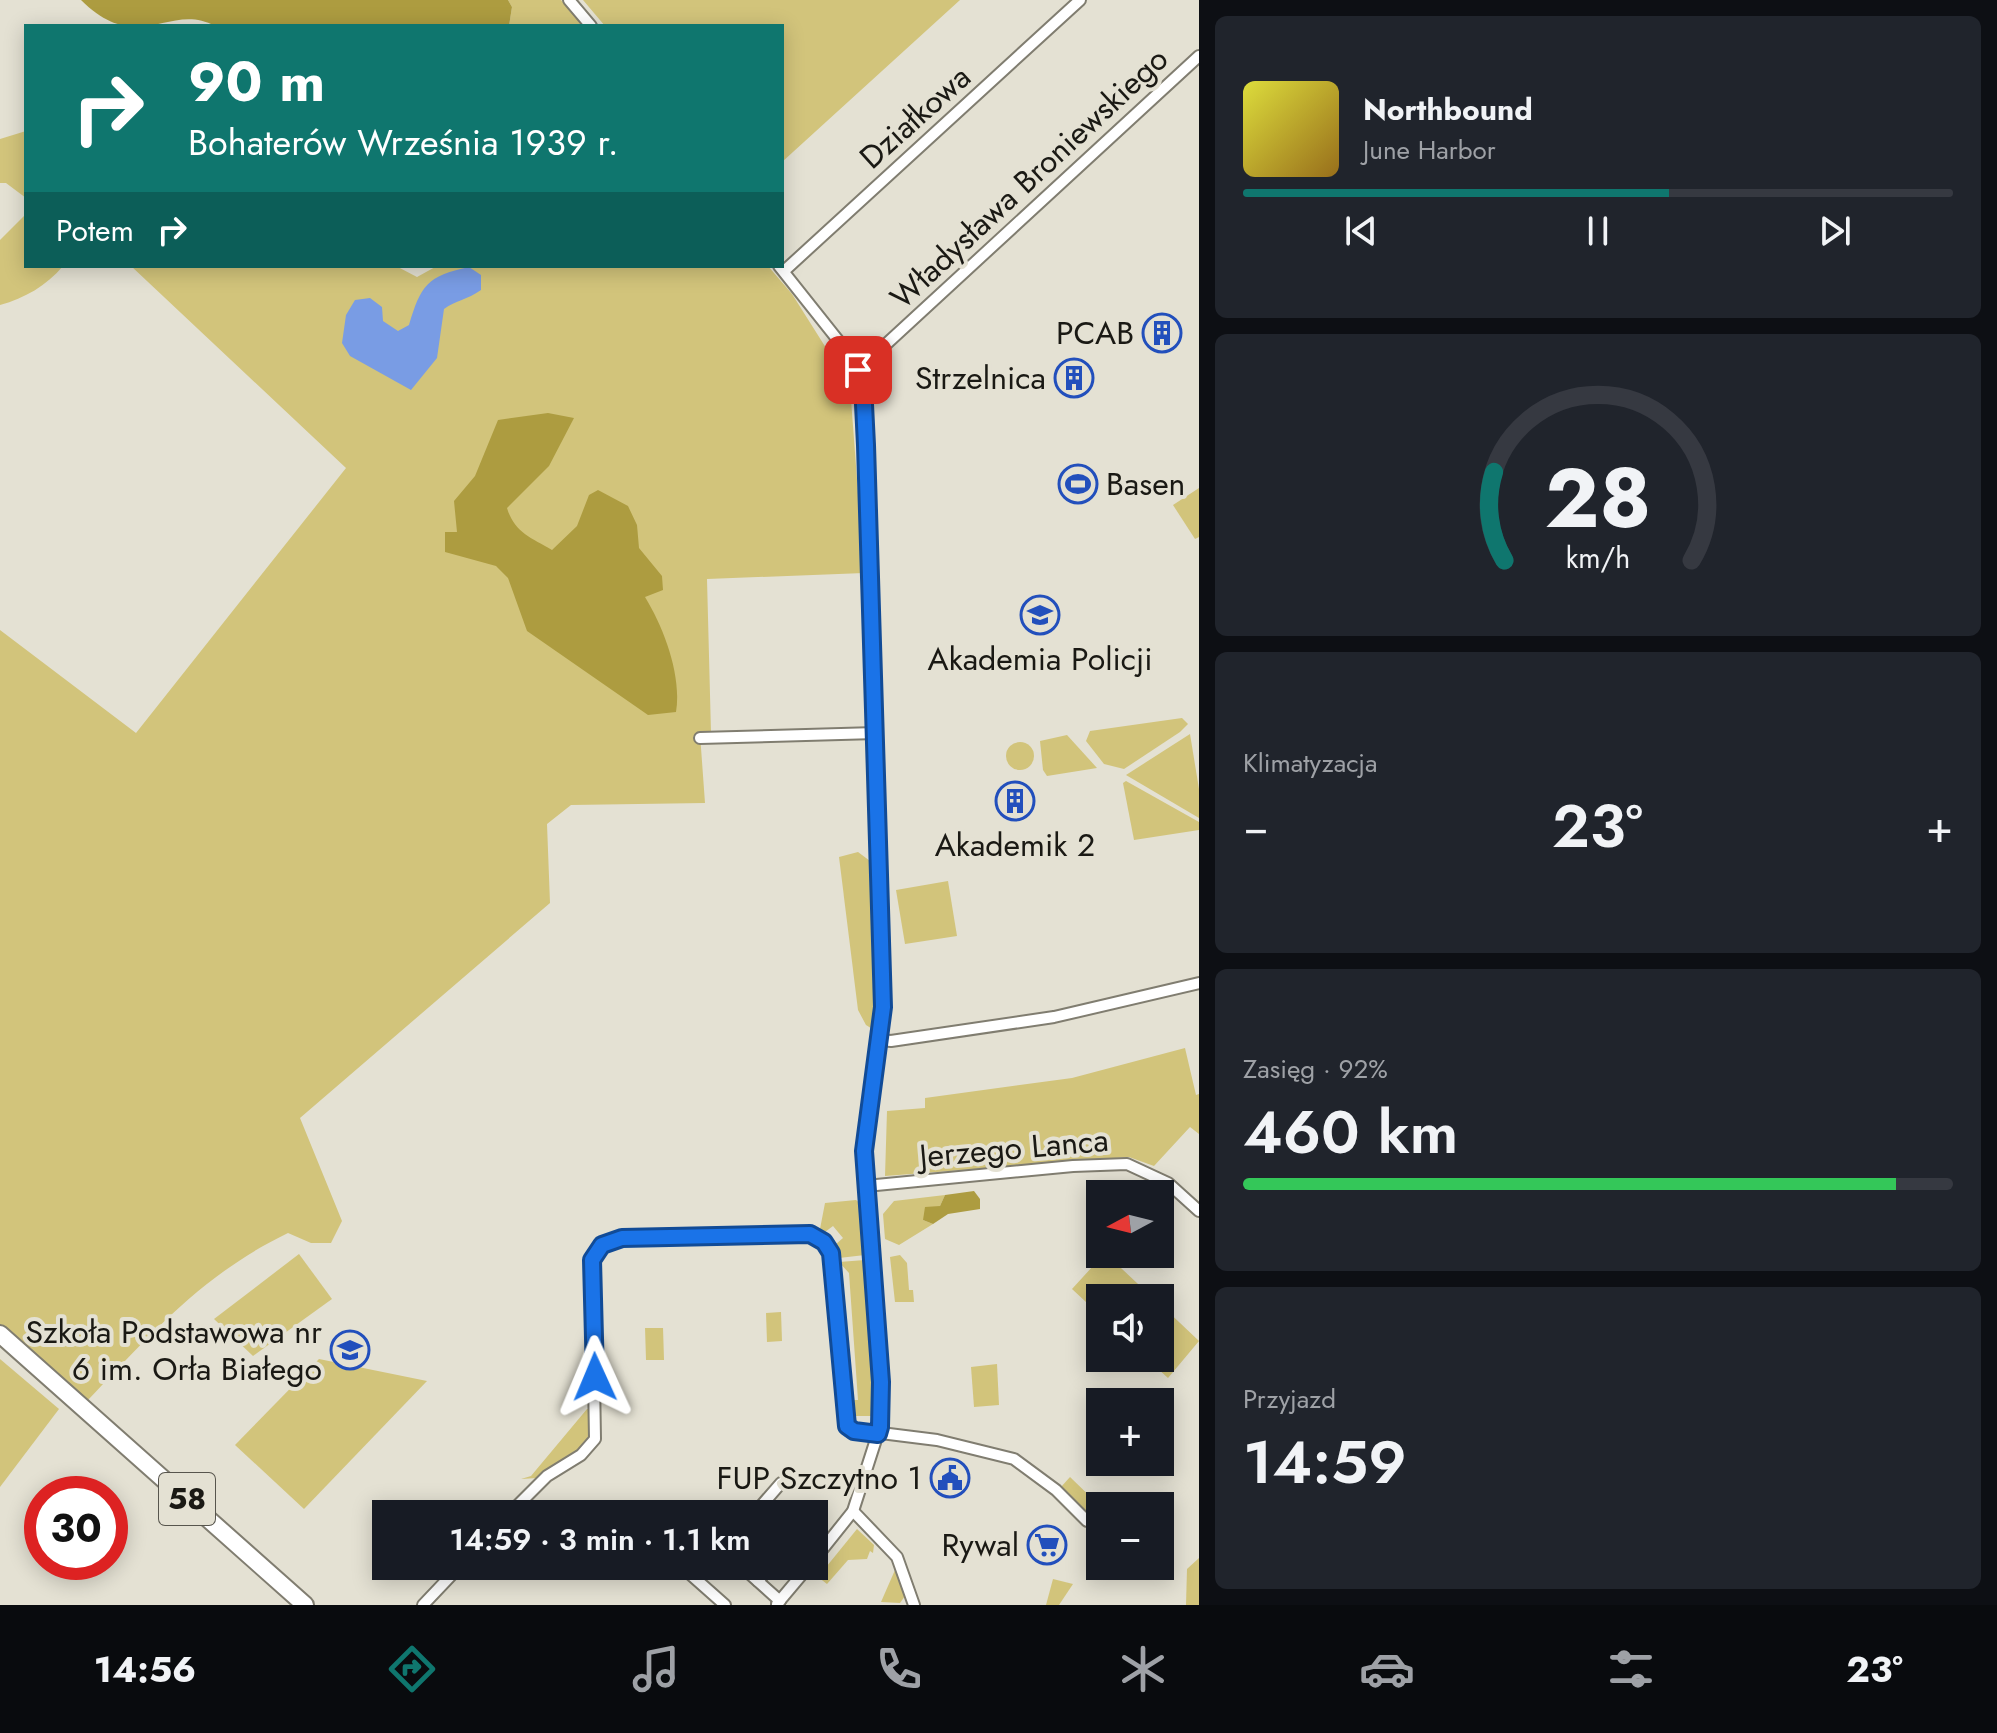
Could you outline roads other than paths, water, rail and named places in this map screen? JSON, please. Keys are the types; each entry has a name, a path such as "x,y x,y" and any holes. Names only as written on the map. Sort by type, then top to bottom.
{"main road":[{"name":"58","path":"0,1334 305,1605"}],"street":[{"path":"569,0 589,24"},
{"name":"Działkowa","path":"784,267 1080,0"},
{"name":"Władysława Broniewskiego","path":"858,370 1199,56"},
{"path":"782,269 858,370 863,384 866,445 883,1007 864,1135 881,1382 878,1434 853,1511 828,1542"},
{"path":"700,738 876,733"},
{"path":"880,1040 1054,1017 1199,983"},
{"name":"Jerzego Lanca","path":"866,1186 1073,1166 1127,1164 1161,1179 1199,1211"},
{"path":"523,1500 547,1476 586,1452 595,1439 592,1260 602,1245 615,1239 798,1233 820,1238 828,1248 832,1261 847,1426 854,1431 937,1440 1021,1462 1086,1520"},
{"path":"766,1500 781,1483"},
{"path":"853,1511 897,1557 914,1605"},
{"path":"423,1605 447,1580"},
{"path":"697,1580 725,1605"},
{"path":"758,1581 778,1603 797,1580"},
{"path":"433,1595 444,1605"}],"water":[{"path":"470,268 481,275 481,290 444,309 437,358 411,390 350,356 342,343 346,315 355,300 370,298 382,307 383,321 398,331 409,325 422,291 444,274"}],"place":[{"name":"PCAB","path":"1162,333"},
{"name":"Strzelnica","path":"1074,378"},
{"name":"Basen","path":"1078,484"},
{"name":"Akademia Policji","path":"1040,615"},
{"name":"Akademik 2","path":"1015,801"},
{"name":"Szkoła Podstawowa nr 6 im. Orła Białego","path":"350,1350"},
{"name":"FUP Szczytno 1","path":"950,1478"},
{"name":"Rywal","path":"1047,1545"}]}
